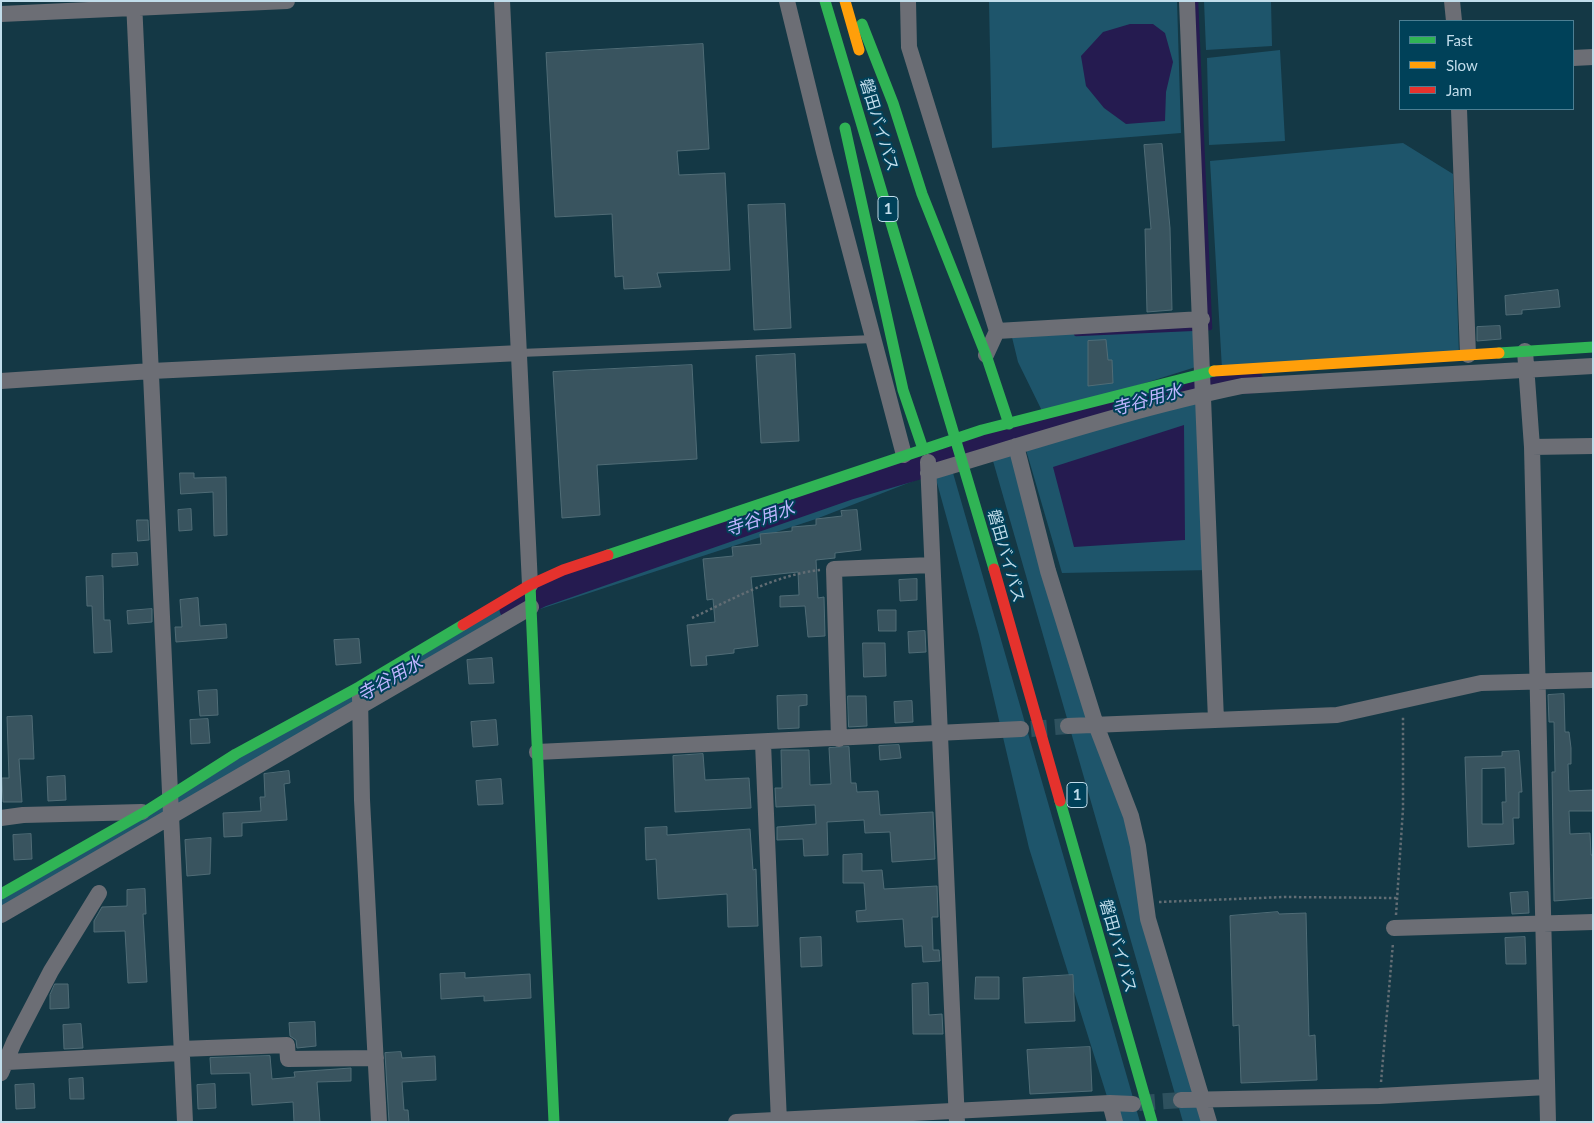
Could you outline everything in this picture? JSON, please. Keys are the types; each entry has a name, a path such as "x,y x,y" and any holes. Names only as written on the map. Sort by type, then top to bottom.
{"main road":[{"path":"816,1 827,49"},
{"name":"磐田バイパス","path":"825,1 950,418 1152,1122"},
{"name":"磐田バイパス","path":"845,1 862,58"},
{"path":"854,1 893,103 922,194 986,355 1009,424"},
{"path":"842,115 904,390 927,459"},
{"path":"554,1122 531,597 563,570 904,455 927,459 1009,424 1202,385 1222,369 1468,355 1526,361 1593,348"},
{"path":"970,423 981,468"},
{"path":"1,894 145,812 236,754 360,696"}],"street":[{"path":"1,14 134,5 288,1"},
{"path":"1,915 170,817 360,696 531,597 502,1"},
{"path":"787,1 824,152 904,455"},
{"path":"908,1 909,47 996,331 986,355"},
{"path":"1187,1 1216,720"},
{"path":"1452,1 1454,20"},
{"path":"134,5 185,1122"},
{"path":"1574,58 1593,57"},
{"path":"1459,110 1468,355"},
{"path":"996,331 1201,324"},
{"path":"1,381 152,370 520,353"},
{"path":"1526,361 1532,447 1548,1122"},
{"path":"957,1116 927,459 1016,446 1202,385 1242,386 1526,361 1593,366"},
{"path":"1016,446 1048,571 1096,725 1131,816 1138,846 1148,919 1209,1122"},
{"path":"1532,447 1593,446"},
{"path":"839,739 834,569 932,565"},
{"path":"1061,728 1338,715 1481,683 1593,680"},
{"path":"360,696 362,800 379,1122"},
{"path":"537,752 1021,729"},
{"path":"763,742 779,1121"},
{"path":"1,818 23,815 145,812"},
{"path":"99,893 51,972 14,1042 4,1067 181,1051 287,1045 288,1059 376,1058"},
{"path":"1394,928 1593,922"},
{"path":"1181,1100 1379,1096 1547,1087"},
{"path":"736,1122 1049,1114 1110,1103 1133,1104"},
{"path":"1110,1103 1115,1122"}],"lane":[{"path":"520,353 874,339"}],"path":[{"path":"692,618 771,582 805,572 834,569"},
{"path":"1146,903 1284,897 1397,898 1403,809 1403,700"},
{"path":"1379,1096 1394,928"}],"shaded area":[{"path":"989,1 1177,1 1181,133 992,148"},
{"path":"1204,1 1271,1 1272,46 1206,50"},
{"path":"1130,24 1153,24 1165,33 1173,62 1166,92 1165,121 1126,124 1104,108 1086,86 1081,56 1103,32"},
{"path":"1280,50 1285,141 1209,145 1207,58"},
{"path":"1403,143 1453,174 1459,355 1222,369 1210,161"},
{"path":"1202,319 1202,365 1044,415 1018,362 1010,329"},
{"path":"1203,401 1210,570 1062,573 1024,443"},
{"path":"1184,425 1185,540 1074,547 1053,467"},
{"path":"1016,446 1131,816 1201,1122 1183,1122 991,454"},
{"path":"904,455 916,480 816,519 531,612 1,915 1,894 530,585"},
{"path":"951,466 1140,1122 1115,1122 1029,848 979,635 934,472"}],"building":[{"path":"703,44 709,149 677,151 679,175 725,173 730,270 657,273 661,287 624,289 623,276 615,277 612,214 555,217 546,53"},
{"path":"1162,144 1170,228 1172,310 1147,312 1145,229 1151,229 1144,145"},
{"path":"785,204 791,328 754,330 748,205"},
{"path":"1558,290 1560,307 1522,310 1522,314 1506,315 1505,296"},
{"path":"1500,326 1501,339 1477,341 1477,327"},
{"path":"1106,340 1108,360 1112,360 1113,383 1088,386 1088,341"},
{"path":"795,354 799,441 761,443 756,356"},
{"path":"692,365 697,459 597,465 600,515 562,518 553,372"},
{"path":"180,473 194,473 194,478 226,477 227,535 214,536 213,492 181,494"},
{"path":"191,509 192,530 179,531 178,510"},
{"path":"857,510 861,550 835,553 835,558 816,560 818,598 824,597 825,636 808,637 805,606 780,607 780,596 799,595 798,572 751,577 758,646 734,649 734,653 706,656 707,665 691,666 687,625 715,622 713,599 707,600 703,559 733,556 732,547 761,544 760,534 792,531 792,527 816,525 816,519 842,516 841,511"},
{"path":"137,520 148,520 149,540 138,541"},
{"path":"137,553 138,565 112,567 112,554"},
{"path":"103,576 104,620 110,620 112,652 94,653 92,606 87,606 86,577"},
{"path":"917,579 917,600 900,601 899,580"},
{"path":"198,598 200,626 226,624 227,638 176,642 175,627 182,627 180,600"},
{"path":"152,609 152,622 128,624 127,611"},
{"path":"878,610 896,610 896,631 879,631"},
{"path":"925,631 926,652 909,653 908,632"},
{"path":"359,639 361,663 336,665 334,640"},
{"path":"863,643 885,643 886,676 864,677"},
{"path":"492,658 494,683 469,684 467,660"},
{"path":"217,690 218,715 200,716 198,691"},
{"path":"1564,694 1565,732 1569,732 1571,748 1571,764 1568,764 1569,791 1593,790 1593,811 1569,811 1570,834 1590,833 1591,855 1593,855 1593,898 1554,901 1552,772 1555,772 1554,722 1549,722 1548,695"},
{"path":"807,695 807,705 799,706 799,728 778,729 777,696"},
{"path":"848,696 866,696 867,726 849,727"},
{"path":"912,701 913,722 895,723 894,702"},
{"path":"32,716 34,759 19,759 22,802 3,802 2,778 9,778 7,717"},
{"path":"208,719 210,743 191,744 190,720"},
{"path":"496,720 498,745 473,747 471,722"},
{"path":"899,745 901,758 880,760 879,746"},
{"path":"849,747 851,783 856,783 857,792 878,791 880,815 933,812 935,859 892,862 890,832 865,833 864,820 827,822 828,855 804,856 803,839 777,840 777,827 816,824 815,805 776,807 775,788 782,788 781,750 809,750 810,785 831,784 829,748"},
{"path":"1519,751 1522,792 1519,792 1519,818 1513,818 1514,844 1468,847 1465,757 1502,756 1502,752","holes":["1505,768 1506,802 1502,802 1503,824 1482,824 1482,769"]},
{"path":"703,754 705,780 749,778 751,808 675,812 673,756"},
{"path":"289,771 290,783 284,784 287,820 242,823 242,836 224,837 223,813 261,811 260,797 265,797 264,774"},
{"path":"65,776 66,800 48,801 47,777"},
{"path":"501,779 503,804 478,805 476,781"},
{"path":"667,827 667,835 750,829 753,870 756,869 758,926 728,927 727,894 658,899 656,859 646,860 645,828"},
{"path":"31,834 32,859 14,860 13,835"},
{"path":"211,838 210,874 187,876 185,840"},
{"path":"862,854 862,871 882,870 884,889 937,886 938,917 932,917 933,950 939,950 940,961 923,962 922,946 905,947 903,919 857,922 856,911 866,910 864,883 843,883 843,855"},
{"path":"145,889 146,914 143,914 147,982 128,983 125,931 94,932 94,921 102,907 127,906 127,890"},
{"path":"1528,892 1529,913 1512,914 1510,893"},
{"path":"1278,912 1279,914 1306,913 1309,1036 1315,1035 1317,1080 1241,1083 1239,1025 1233,1026 1230,916"},
{"path":"821,937 822,966 801,967 800,938"},
{"path":"1525,937 1526,964 1506,964 1505,938"},
{"path":"465,973 465,978 530,974 531,998 484,1001 484,996 441,999 440,974"},
{"path":"1073,975 1075,1021 1025,1023 1023,978"},
{"path":"976,977 999,977 999,999 975,999"},
{"path":"928,983 929,1015 942,1014 943,1034 913,1034 912,984"},
{"path":"55,984 68,984 69,1008 50,1009 50,995"},
{"path":"315,1022 316,1046 297,1048 296,1040 290,1036 289,1023"},
{"path":"81,1024 83,1048 64,1049 63,1025"},
{"path":"1090,1047 1092,1091 1030,1094 1027,1050"},
{"path":"401,1052 402,1058 435,1056 436,1080 402,1082 404,1110 408,1110 409,1122 389,1122 385,1053"},
{"path":"270,1056 272,1079 295,1077 294,1072 351,1068 351,1081 317,1082 320,1122 294,1122 293,1102 252,1105 250,1073 211,1074 210,1058"},
{"path":"83,1078 84,1099 70,1099 69,1079"},
{"path":"34,1084 35,1108 16,1109 15,1085"},
{"path":"215,1084 216,1108 198,1109 197,1085"}],"waterway":[{"path":"1076,334 1210,328 1196,1"},
{"name":"寺谷用水","path":"512,609 540,595 850,487 1177,391 1215,383 1251,381"}],"tunnel":[{"path":"1031,729 1068,726"},
{"path":"1139,1103 1181,1100"}],"traffic: fast":[{"path":"825,1 994,569"},
{"path":"862,24 893,103 922,194 986,355 1009,424"},
{"path":"845,128 903,390 923,449"},
{"path":"1499,353 1593,347"},
{"path":"608,555 982,430 1214,371"},
{"path":"530,585 554,1122"},
{"path":"1,894 145,812 236,754 359,687 463,625"},
{"path":"1060,801 1152,1122"}],"traffic: slow":[{"path":"845,1 859,50"},
{"path":"1214,371 1499,353"}],"traffic: jam":[{"path":"463,625 530,585 563,570 608,555"},
{"path":"994,569 1060,801"}]}
